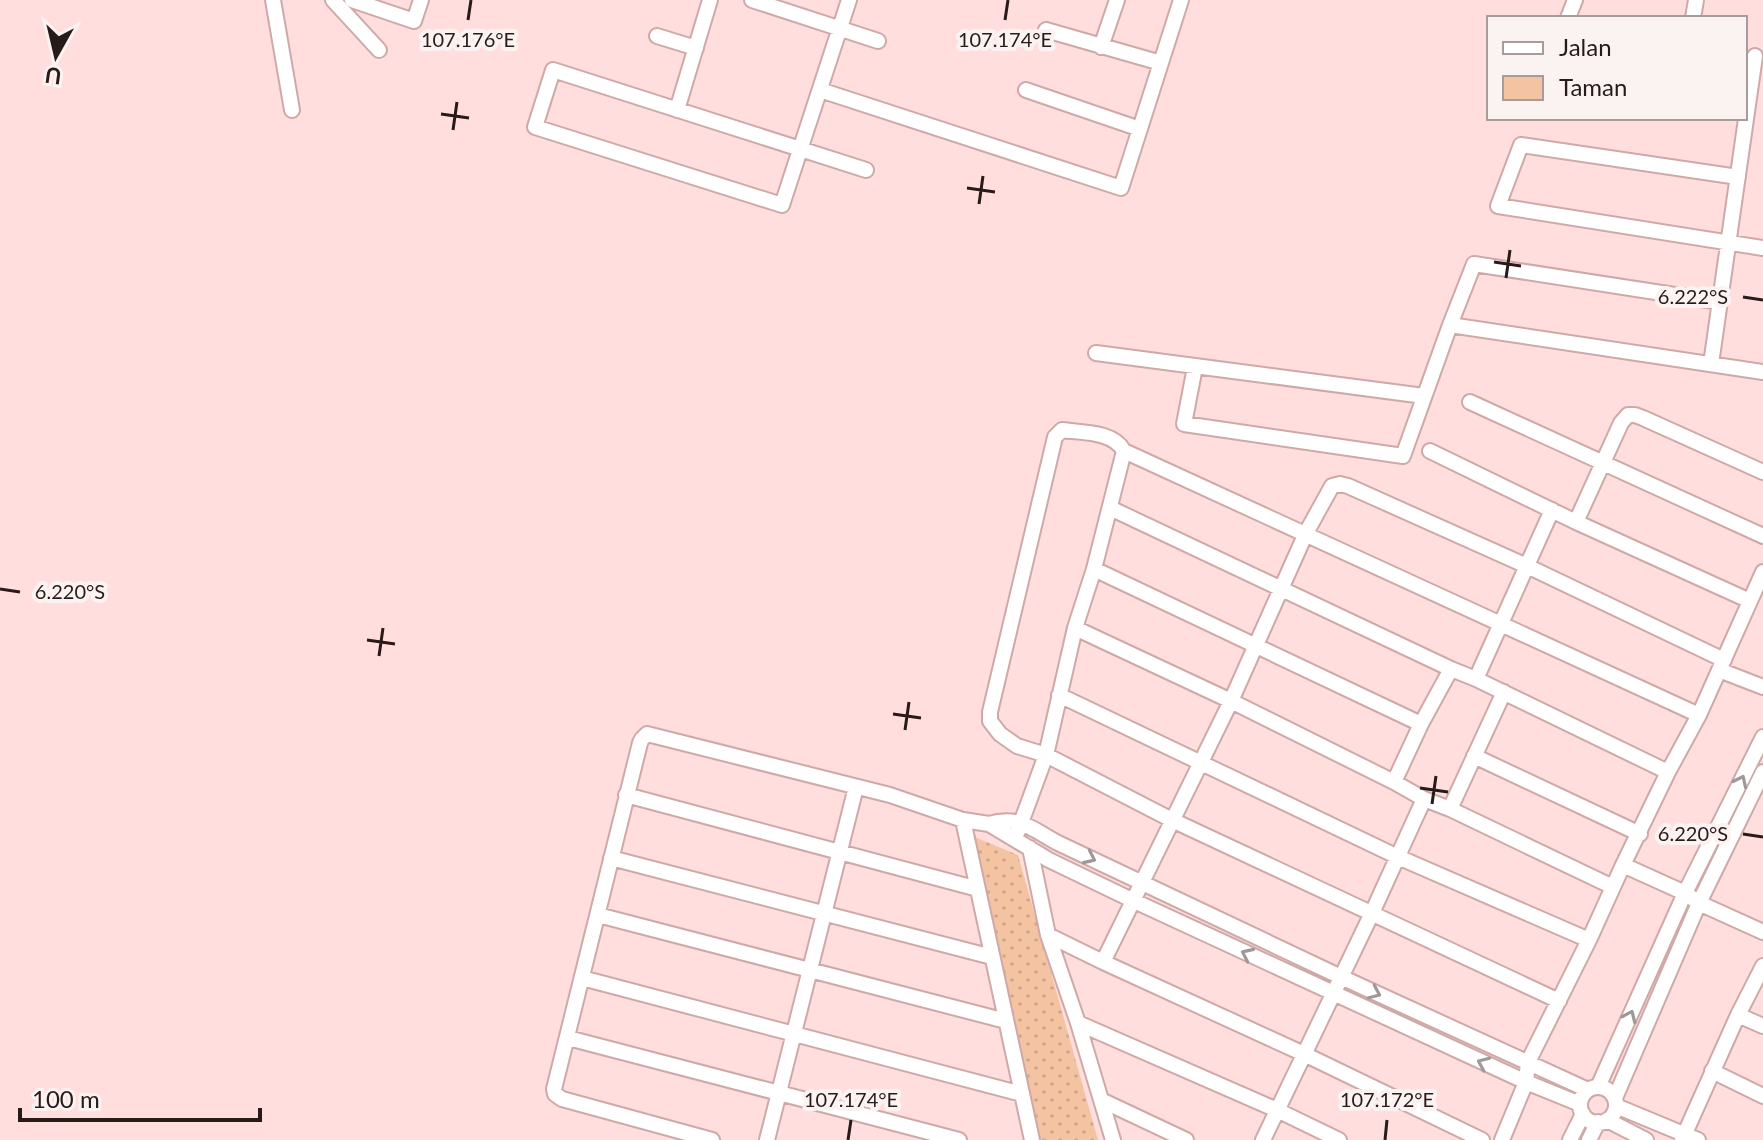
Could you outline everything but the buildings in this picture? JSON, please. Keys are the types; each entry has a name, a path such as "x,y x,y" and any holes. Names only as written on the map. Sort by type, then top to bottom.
{"street":[{"path":"273,0 292,110"},
{"path":"333,0 379,50"},
{"path":"352,0 414,21 421,0"},
{"path":"677,110 710,0"},
{"path":"752,0 878,41"},
{"path":"849,0 840,29 800,149 782,205 535,127 553,70 677,110 800,149 866,170"},
{"path":"1101,47 1117,0"},
{"path":"820,90 1121,188 1181,0"},
{"path":"1046,30 1161,63"},
{"path":"657,36 696,48"},
{"path":"1747,107 1754,56"},
{"path":"1026,90 1140,129"},
{"path":"1711,364 1745,120"},
{"path":"1738,177 1521,145 1498,206 1763,248"},
{"path":"1195,367 1184,424 1403,456 1474,264 1720,302"},
{"path":"1450,325 1763,372"},
{"path":"1096,353 1424,396"},
{"path":"1470,402 1763,536"},
{"path":"1576,522 1621,423 1628,415 1635,415 1763,472"},
{"path":"1559,1001 1172,820 1046,755 1017,746 1000,734 990,719 1055,437 1062,430 1110,438 1120,443 1124,451 1699,715"},
{"path":"1113,1140 1048,935 1020,823 1046,755 1075,628 1094,569 1124,451"},
{"path":"1430,451 1750,601"},
{"path":"1103,962 1231,701 1306,533 1332,486 1340,484 1527,566 1763,687"},
{"path":"1110,508 1668,772"},
{"path":"1476,679 1552,510"},
{"path":"1094,569 1421,724"},
{"path":"1502,1140 1526,1082 1528,1062 1668,772 1699,715 1763,572"},
{"path":"1075,628 1231,701 1424,799 1613,887"},
{"path":"1394,782 1451,669"},
{"path":"1450,809 1504,692"},
{"path":"1059,695 1398,857 1589,940"},
{"path":"712,1140 562,1099 556,1096 554,1089 626,795 640,743 647,734 890,795 963,820 989,824 1008,820 1020,823 1341,977 1528,1062 1593,1088 1608,1090 1616,1102 1688,1138 1712,1071 1763,966"},
{"path":"1570,1140 1582,1109 1583,1096 1593,1088 1763,737"},
{"path":"1474,756 1640,834"},
{"path":"1589,1140 1603,1121 1614,1114 1616,1102 1699,903 1763,772"},
{"path":"767,1140 856,787"},
{"path":"626,795 978,889"},
{"path":"1263,1140 1424,799"},
{"path":"963,820 1032,1140"},
{"path":"989,824 1049,860 1132,900 1526,1082 1582,1109 1590,1120 1603,1121 1646,1140"},
{"path":"1049,860 1058,843"},
{"path":"611,858 992,957"},
{"path":"1623,865 1763,932"},
{"path":"598,915 1006,1021"},
{"path":"1048,935 1482,1140"},
{"path":"582,978 1022,1094"},
{"path":"1738,1015 1763,1026"},
{"path":"1078,1023 1339,1140"},
{"path":"568,1038 959,1140"},
{"path":"1712,1071 1763,1096"},
{"path":"1101,1100 1186,1140"}],"green space":[{"path":"972,836 1018,855 1098,1140 1034,1140"}]}
